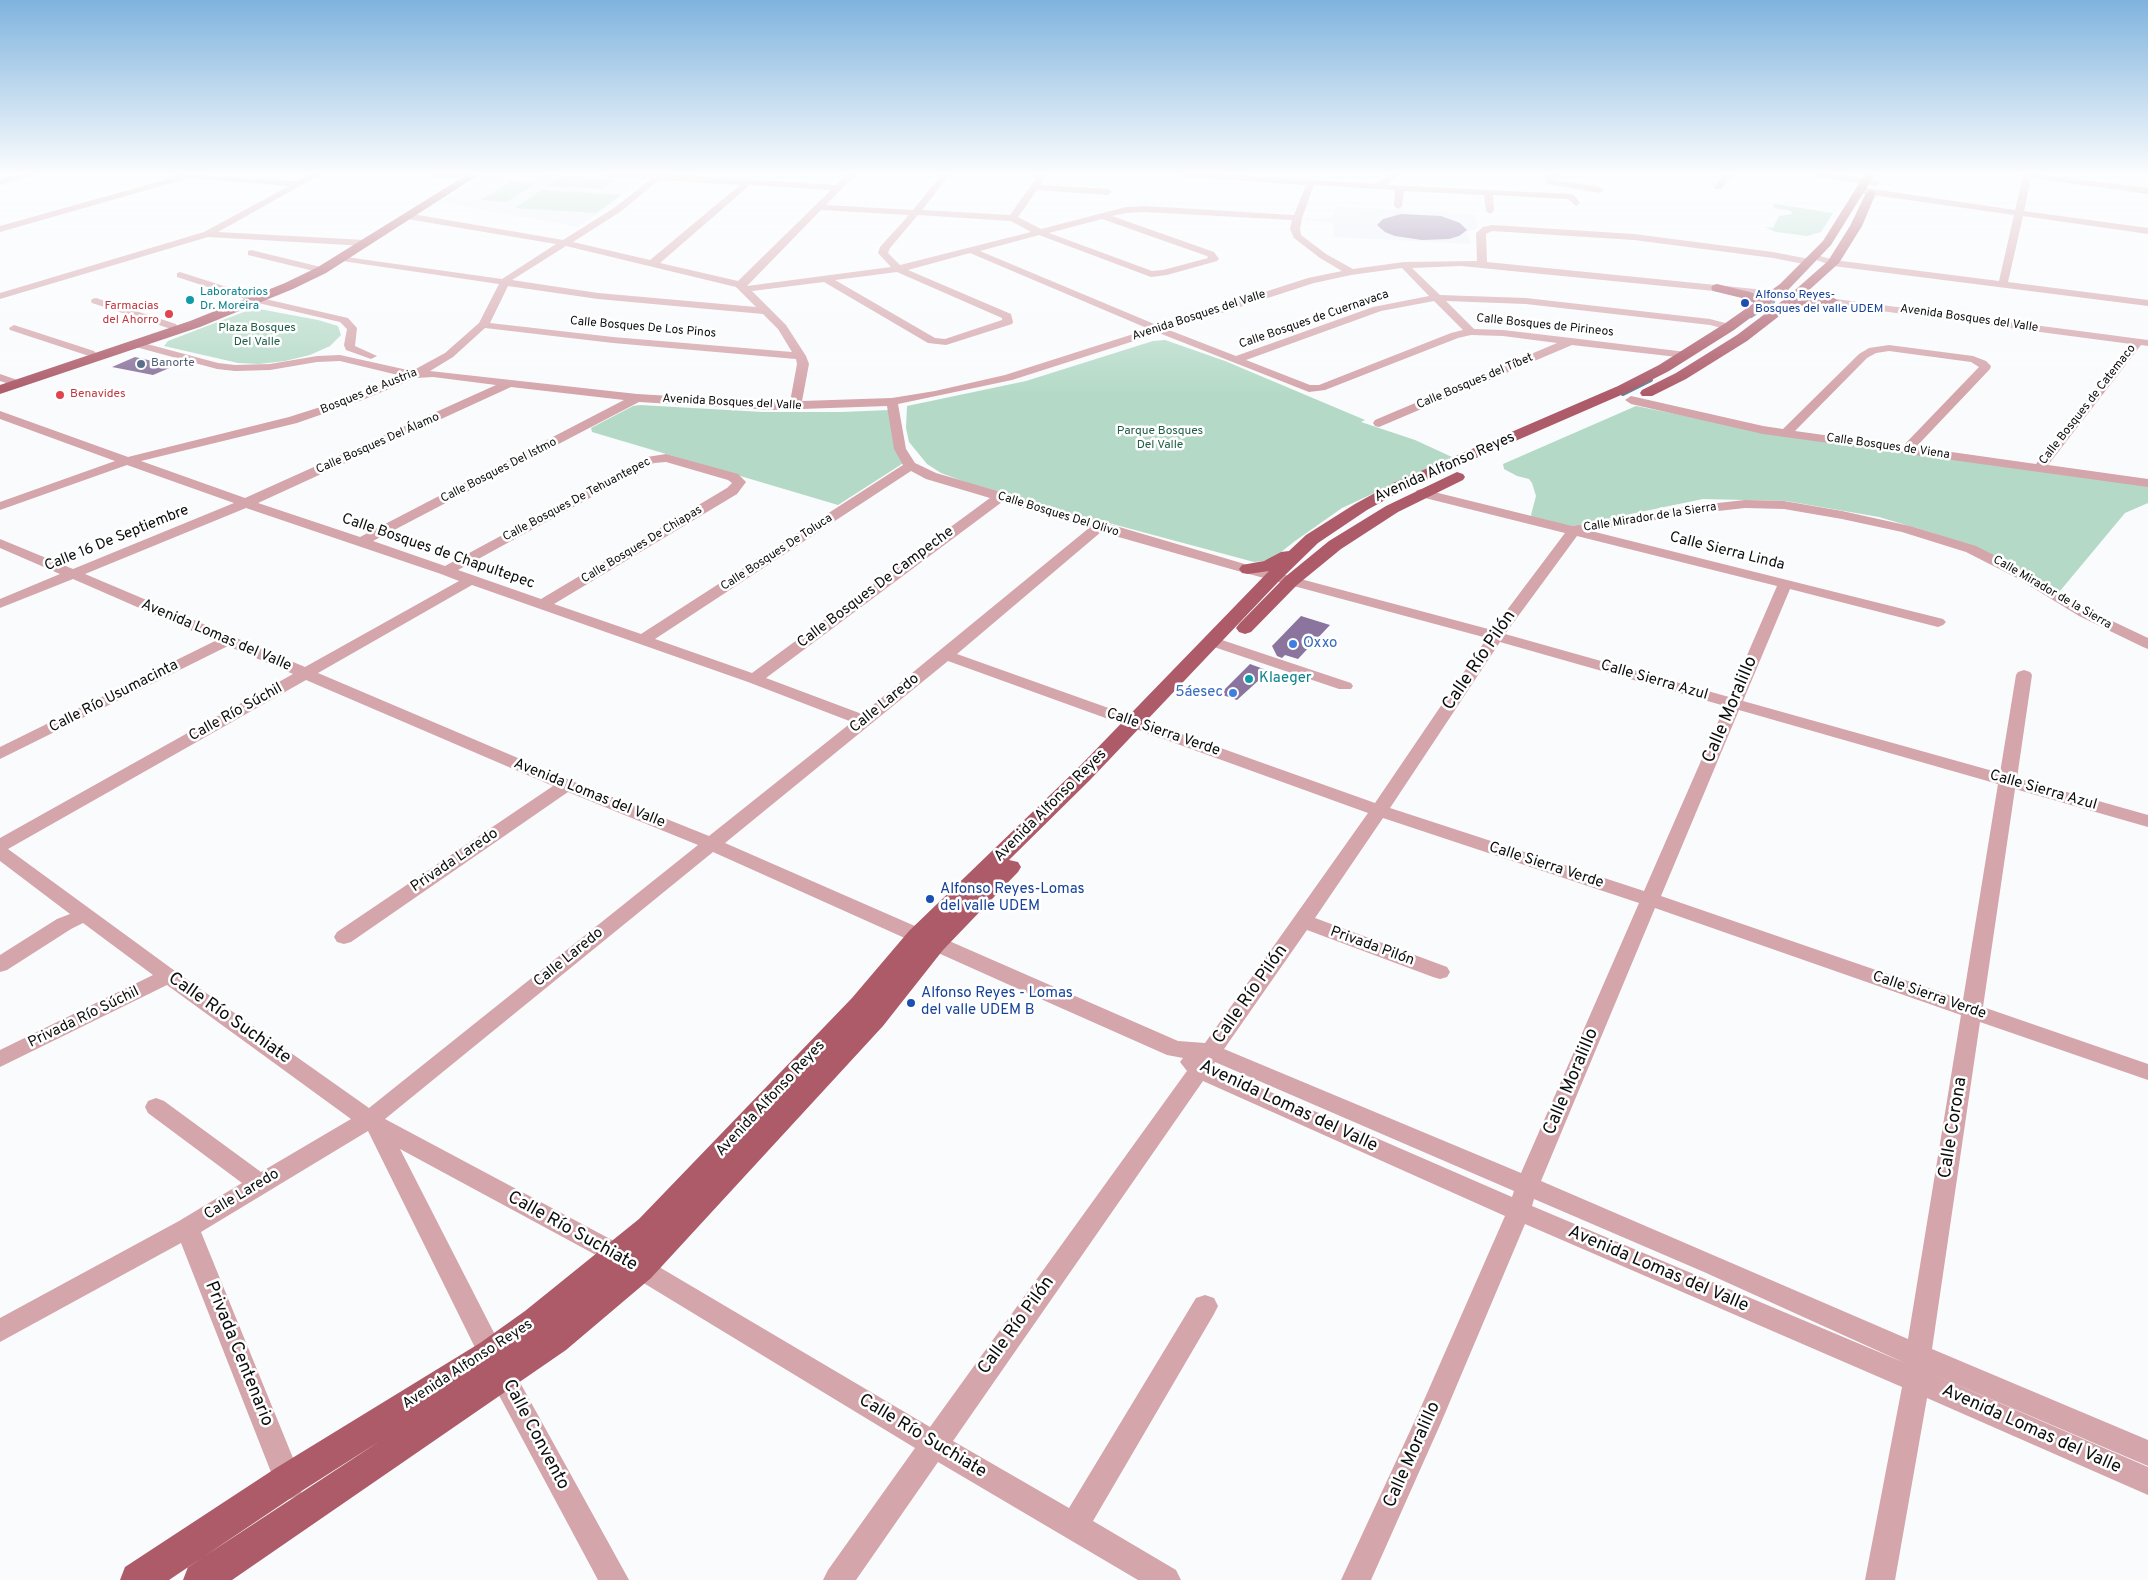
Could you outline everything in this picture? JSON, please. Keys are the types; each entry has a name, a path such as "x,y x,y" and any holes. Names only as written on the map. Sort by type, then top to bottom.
{"main road":[{"path":"316,269 344,248"},
{"path":"7,381 136,344 253,298 342,258 358,248"},
{"name":"Avenida Alfonso Reyes","path":"1220,644 1274,576 1312,539 1361,507 1400,486 1623,389 1686,355 1769,299 1823,248"},
{"name":"Avenida Alfonso Reyes","path":"1486,465 1631,400 1688,372 1742,338 1790,301 1833,262 1842,248"},
{"path":"1717,288 1769,299"},
{"path":"0,390 7,381 253,298"},
{"path":"1790,301 1834,302"},
{"path":"136,344 172,326"},
{"name":"Avenida Alfonso Reyes","path":"201,1580 300,1514 497,1365 536,1321 629,1262 649,1228 861,1004 1220,644 1335,545 1360,528 1422,493 1467,473"},
{"path":"1248,569 1269,566 1312,539"},
{"name":"Avenida Alfonso Reyes","path":"138,1580 288,1480 497,1365"}],"street":[{"path":"0,296 161,248"},
{"path":"504,282 557,248"},
{"path":"584,248 743,287 898,269 984,248"},
{"path":"652,264 671,248"},
{"path":"743,287 781,248"},
{"path":"826,278 932,341 946,342 1005,324 1009,320 1007,316 898,269 884,255 883,250 885,248"},
{"path":"1082,248 1151,274 1164,273 1214,259 1211,254 1193,248"},
{"path":"1312,248 1351,272"},
{"path":"1481,248 1482,264"},
{"path":"1692,248 1833,262 2148,303"},
{"path":"2003,284 2011,248"},
{"path":"972,251 1158,330 1235,360"},
{"path":"251,253 316,269"},
{"path":"342,258 618,298 765,311"},
{"name":"Avenida Bosques del Valle","path":"136,344 217,366 235,368 270,367 317,359 351,360 424,372 637,398 740,405 795,406 892,402 1008,378 1300,283 1351,272 1404,265 1482,264 1717,288"},
{"path":"1404,265 1471,332"},
{"path":"180,275 253,298"},
{"name":"Bosques de Austria","path":"0,506 126,461 293,420 356,399 424,372 483,325 504,282"},
{"path":"743,287 782,326 800,356 803,364 795,406"},
{"name":"Avenida Bosques del Valle","path":"253,298 344,320 352,328 350,348 359,353 424,372"},
{"name":"Calle Bosques de Cuernavaca","path":"1235,360 1377,309 1436,298 1526,301 1710,322 1729,327"},
{"path":"1769,299 1790,301"},
{"path":"96,301 172,326"},
{"name":"Avenida Bosques del Valle","path":"1834,302 2143,342"},
{"name":"Calle Bosques De Los Pinos","path":"483,325 613,340 800,356"},
{"path":"14,328 90,353"},
{"name":"Calle Bosques de Pirineos","path":"1235,360 1303,388 1321,388 1455,334 1471,332 1503,333 1686,355"},
{"path":"317,359 350,340"},
{"name":"Calle Bosques del Tíbet","path":"1379,423 1572,341"},
{"name":"Calle Bosques de Catemaco","path":"2039,468 2143,342"},
{"path":"1786,433 1863,356 1873,350 1888,348 1972,359 1982,363 1985,366 1984,369 1906,450"},
{"path":"1598,352 1669,353"},
{"name":"Calle Bosques Del Álamo","path":"246,504 509,383"},
{"name":"Calle Bosques Del Istmo","path":"361,542 637,398"},
{"name":"Calle Bosques de Viena","path":"1631,400 1698,416 1786,433 2148,483"},
{"path":"892,402 900,448 910,466"},
{"name":"Calle Bosques de Chapultepec","path":"0,415 246,504 446,571 754,679 864,720"},
{"name":"Calle Bosques De Tehuantepec","path":"446,571 651,460 666,458 733,477 740,482"},
{"name":"Calle Bosques Del Olivo","path":"910,466 931,476 999,498 1274,576"},
{"name":"Calle Bosques De Toluca","path":"643,640 910,466"},
{"name":"Calle Bosques De Chiapas","path":"542,605 732,491 740,482"},
{"name":"Calle Sierra Linda","path":"1422,493 1938,622"},
{"name":"Calle Bosques De Campeche","path":"754,679 999,498"},
{"name":"Calle 16 De Septiembre","path":"0,604 246,504"},
{"name":"Calle Mirador de la Sierra","path":"1574,530 1691,510 1745,504 1784,505 1842,514 1905,529 1971,549 2022,575 2084,613 2147,642"},
{"name":"Calle Laredo","path":"0,1331 187,1228 260,1184 375,1123 711,844 946,655 1099,527"},
{"name":"Calle Río Pilón","path":"838,1580 1304,921 1496,636 1574,530"},
{"name":"Avenida Lomas del Valle","path":"0,543 566,785 711,844 1175,1049 1528,1188 1713,1265 2148,1481"},
{"name":"Calle Sierra Azul","path":"1274,576 1496,636 2148,821"},
{"name":"Calle Río Súchil","path":"0,846 472,580"},
{"name":"Calle Moralillo","path":"1356,1580 1431,1416 1785,584"},
{"name":"Calle Río Usumacinta","path":"0,754 228,640"},
{"path":"1220,644 1345,686"},
{"name":"Calle Sierra Verde","path":"946,655 1379,811 1651,900 2148,1072"},
{"name":"Calle Corona","path":"1880,1580 1918,1368 1973,1012 2006,781 2024,675"},
{"name":"Privada Laredo","path":"344,938 566,785"},
{"name":"Calle Río Suchiate","path":"0,852 168,976 375,1123 629,1262 933,1444 1166,1580"},
{"path":"0,965 64,924 85,915"},
{"name":"Privada Pilón","path":"1304,921 1440,972"},
{"name":"Privada Río Súchil","path":"0,1059 168,976"},
{"name":"Avenida Lomas del Valle","path":"1205,1061 1519,1211 1918,1368 2148,1453"},
{"path":"156,1107 260,1184"},
{"name":"Calle Convento","path":"375,1123 497,1365 614,1580"},
{"name":"Privada Centenario","path":"187,1228 300,1514"},
{"path":"1074,1526 1205,1306"}],"green space":[{"name":"Plaza Bosques Del Valle","path":"254,308 318,320 338,326 341,335 330,346 310,355 285,361 259,364 238,363 164,346 168,341"},
{"name":"Parque Bosques Del Valle","path":"1165,340 1225,361 1365,420 1361,422 1415,440 1452,457 1342,508 1271,560 1254,562 973,485 941,473 927,464 909,442 906,428 907,406 1026,381 1153,341"},
{"path":"633,406 763,412 890,410 905,462 838,505 592,432 591,428"},
{"path":"1636,406 1751,429 2148,484 2148,503 2125,513 2060,591 1992,556 1933,533 1879,517 1786,501 1703,499 1568,527 1535,521 1531,515 1536,496 1532,483 1529,479 1517,476 1504,469 1503,464"}],"building":[{"name":"Banorte","path":"135,357 174,366 153,375 112,367"},
{"path":"1301,616 1330,625 1298,659 1285,655 1282,658 1277,656 1272,646"},
{"path":"1250,664 1269,671 1237,700 1220,694"}],"waterway":[{"path":"1751,317 1774,302"},
{"path":"1623,394 1651,380"}],"place":[{"name":"Laboratorios Dr. Moreira","path":"190,300"},
{"name":"Alfonso Reyes- Bosques del valle UDEM","path":"1745,303"},
{"name":"Farmacias del Ahorro","path":"169,314"},
{"name":"Banorte","path":"141,364"},
{"name":"Benavides","path":"60,395"},
{"name":"Oxxo","path":"1293,644"},
{"name":"Klaeger","path":"1249,679"},
{"name":"5áesec","path":"1233,693"},
{"name":"Alfonso Reyes-Lomas del valle UDEM","path":"930,899"},
{"name":"Alfonso Reyes - Lomas del valle UDEM B","path":"911,1003"}]}
